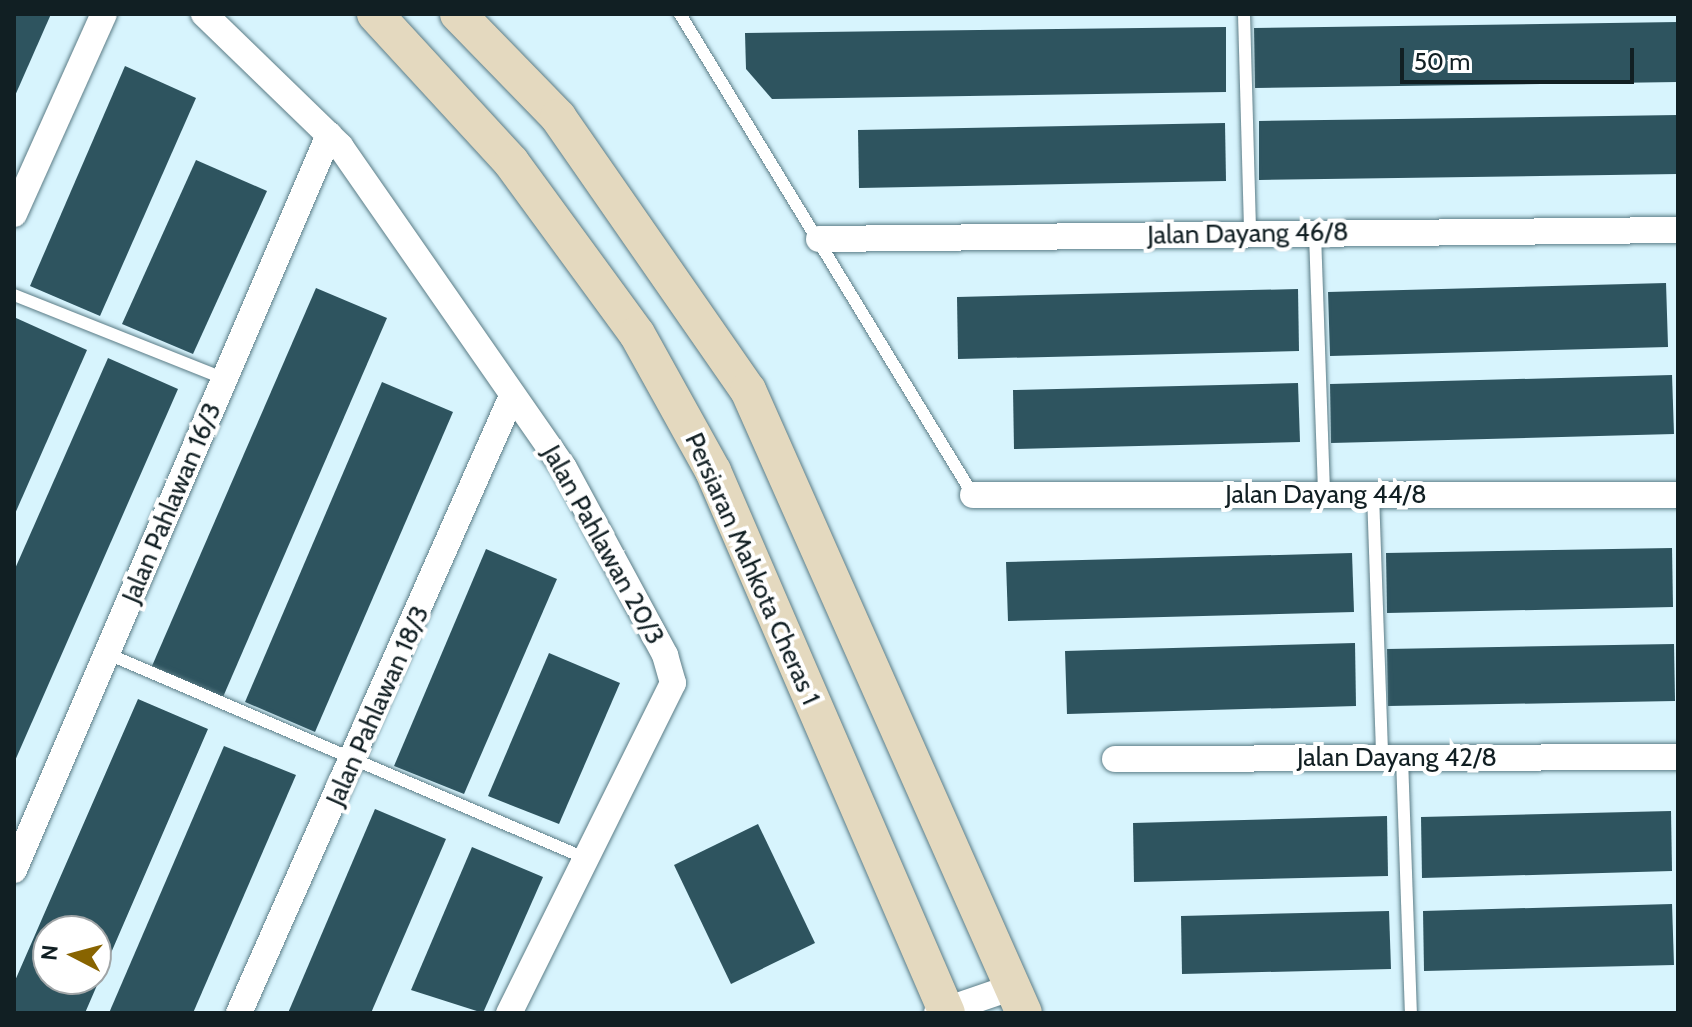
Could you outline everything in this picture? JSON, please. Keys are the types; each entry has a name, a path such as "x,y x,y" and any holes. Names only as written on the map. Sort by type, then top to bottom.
{"main road":[{"name":"Persiaran Mahkota Cheras 1","path":"375,14 511,162 637,334 713,471 943,1012"},
{"path":"458,14 558,117 748,390 1023,1004"}],"street":[{"path":"14,214 104,14"},
{"name":"Jalan Pahlawan 20/3","path":"204,14 329,135 564,468 673,683 509,1013"},
{"name":"Jalan Pahlawan 16/3","path":"14,870 20,837 108,654 329,135"},
{"name":"Jalan Dayang 46/8","path":"819,239 1678,230"},
{"name":"Jalan Pahlawan 18/3","path":"239,1013 356,760 512,396"},
{"name":"Jalan Dayang 44/8","path":"973,495 1678,495"},
{"name":"Jalan Dayang 42/8","path":"1115,759 1678,757"},
{"path":"943,1012 1023,1004"}],"lane":[{"path":"680,14 973,495"},
{"path":"1244,14 1250,234"},
{"path":"1315,233 1324,494"},
{"path":"14,295 225,379"},
{"path":"1373,494 1411,1013"},
{"path":"108,654 588,859"}],"building":[{"path":"14,14 51,14 14,98"},
{"path":"1678,22 1678,82 1255,88 1254,28"},
{"path":"1226,27 1226,92 772,99 746,69 745,33"},
{"path":"125,66 196,98 100,316 30,286"},
{"path":"1678,115 1678,174 1259,180 1259,121"},
{"path":"1225,123 1226,181 859,188 858,130"},
{"path":"196,160 267,191 193,354 122,324"},
{"path":"1666,283 1668,347 1330,356 1328,292"},
{"path":"316,288 387,318 223,697 152,666"},
{"path":"1298,289 1299,351 958,359 957,297"},
{"path":"16,318 87,350 14,516 14,323"},
{"path":"108,358 178,389 14,763 14,571"},
{"path":"1672,375 1674,434 1331,443 1330,384"},
{"path":"382,382 453,412 315,732 245,702"},
{"path":"1298,383 1300,442 1014,449 1013,390"},
{"path":"1672,548 1673,607 1387,613 1386,553"},
{"path":"486,549 557,579 464,794 394,766"},
{"path":"1352,553 1354,612 1008,621 1006,562"},
{"path":"1355,643 1356,706 1067,714 1065,651"},
{"path":"1674,644 1675,701 1388,706 1387,649"},
{"path":"549,653 620,683 559,824 488,796"},
{"path":"138,699 208,729 112,951 112,915 44,915"},
{"path":"224,746 296,775 193,1013 109,1013"},
{"path":"375,809 446,839 371,1013 288,1013"},
{"path":"1671,811 1672,871 1422,878 1421,817"},
{"path":"1387,816 1388,876 1134,882 1133,823"},
{"path":"758,824 815,943 731,984 674,865"},
{"path":"472,847 543,877 483,1013 411,990"},
{"path":"1672,904 1674,965 1424,971 1423,911"},
{"path":"1389,911 1391,969 1182,974 1181,916"},
{"path":"32,942 32,995 93,995 85,1013 14,1013 14,983"}]}
